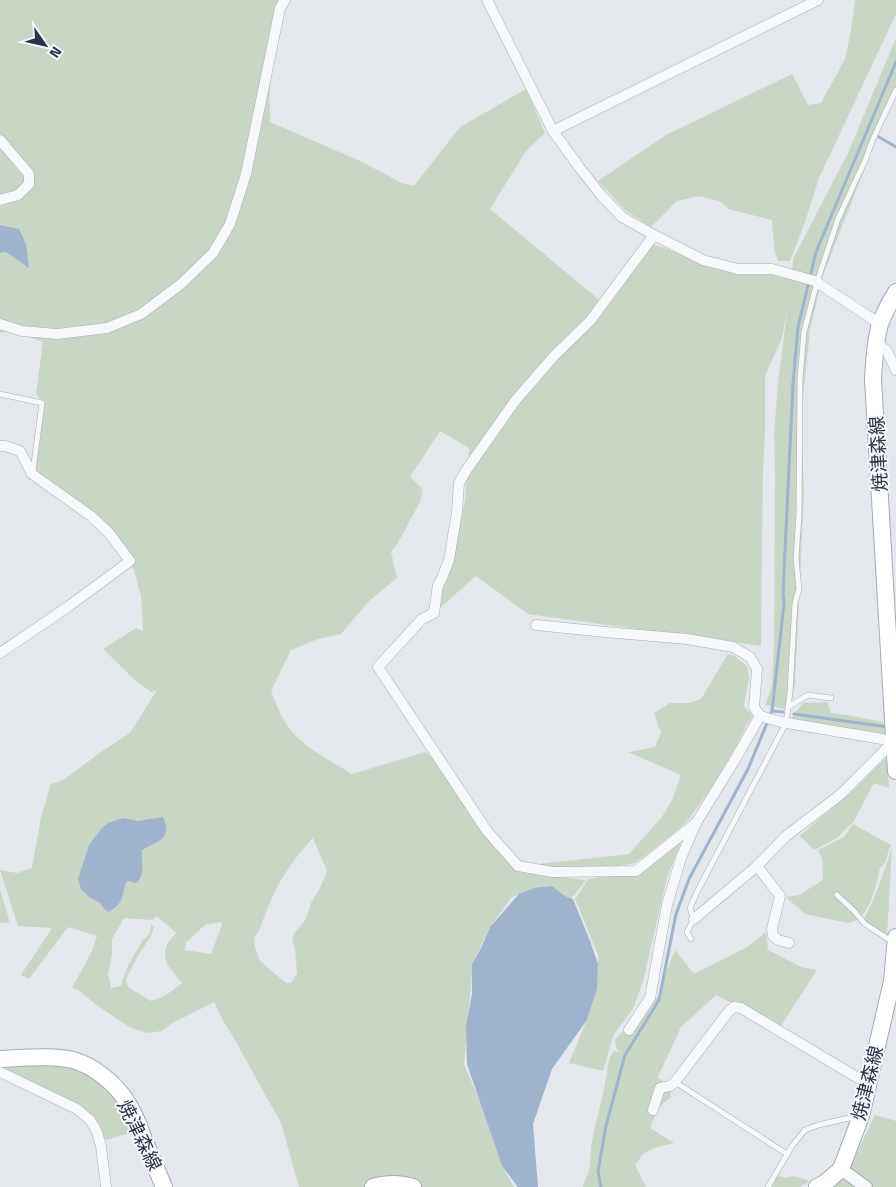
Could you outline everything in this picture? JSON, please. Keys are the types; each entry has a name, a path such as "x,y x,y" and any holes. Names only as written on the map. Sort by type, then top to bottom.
{"main road":[{"name":"焼津森線","path":"896,292 880,324 873,379 892,648 896,770"},
{"name":"焼津森線","path":"818,1187 841,1169 861,1116 892,981 896,937"},
{"name":"焼津森線","path":"0,1059 54,1057 74,1060 102,1075 127,1101 164,1187"},
{"path":"373,1187 386,1184 402,1184 412,1187"}],"street":[{"path":"0,324 22,331 57,334 107,328 140,314 181,284 213,253 230,224 246,174 280,8 285,0"},
{"path":"487,0 553,131 579,167 622,217 703,260 738,269 772,269 816,281 880,324"},
{"path":"553,131 818,0"},
{"path":"0,140 29,174 29,184 18,195 0,200"},
{"path":"654,235 590,321 554,356 515,401 467,469 459,483 457,512 449,560 438,585 434,613 422,619 378,667 487,831 518,866 553,872 636,871 696,823"},
{"path":"877,344 887,351 896,370"},
{"path":"0,446 20,451 32,474 91,516 109,533 130,561 0,653"},
{"path":"536,625 687,639 733,648 750,657 757,669 754,706 762,716 784,723 894,732"},
{"path":"629,1030 650,998 667,905 681,858 696,823 762,716"},
{"path":"694,919 758,866 786,836 840,795 894,732"},
{"path":"758,866 780,896 772,929 773,936 778,940 788,943"},
{"path":"653,1110 660,1088 670,1086 675,1082 734,1007 741,1008 868,1084"},
{"path":"0,1072 77,1109 90,1120 97,1132 106,1187"},
{"path":"841,1169 866,1187"}],"lane":[{"path":"691,939 686,932 694,919 690,908 784,723 788,707 794,603 799,590 796,559 799,514 801,362 804,332 816,281 838,220 896,90"},
{"path":"0,394 42,403 32,474"},
{"path":"788,707 808,695 831,698"},
{"path":"837,894 865,924 895,943"},
{"path":"675,1082 787,1154"},
{"path":"768,1187 792,1146 805,1130 818,1125 861,1116"}],"green space":[{"path":"0,0 286,0 269,61 270,122 360,161 402,183 414,186 460,127 526,89 545,133 526,151 490,209 603,303 653,244 737,275 771,275 792,280 793,259 848,153 896,38 896,97 889,106 822,278 810,330 801,417 804,493 795,684 792,699 785,709 765,705 772,686 774,639 774,434 778,383 788,305 782,338 765,376 761,646 528,614 476,576 434,613 465,501 469,448 440,431 410,477 422,488 421,500 398,543 391,552 397,578 368,602 341,634 318,639 291,650 271,691 281,715 292,732 302,742 330,761 352,774 425,752 443,766 474,812 519,872 586,880 570,900 547,886 512,897 490,927 473,962 464,1064 481,1104 502,1166 514,1187 299,1187 281,1123 214,1002 169,1025 162,1031 147,1033 132,1028 78,990 72,988 91,953 97,936 68,927 29,979 21,975 52,928 18,926 0,870 17,873 32,868 41,817 51,784 63,780 130,733 157,690 151,692 135,680 103,649 136,628 143,631 141,596 130,561 91,516 32,474 42,403 36,393 43,342 15,329 0,333","holes":["313,838 327,871 311,903 306,919 294,934 292,941 295,950 297,973 291,983 286,983 260,961 254,937 258,933 285,873","157,916 176,933 166,947 165,953 168,964 182,983 163,996 151,1001 128,987 126,979 151,936 154,927 151,924 149,934 134,954 121,986 111,988 108,974 112,955 112,939 124,918 152,920","221,922 222,925 211,954 185,950 186,942 205,925"]},
{"path":"855,0 896,0 896,14 819,178 790,261 778,261 774,249 772,220 728,209 722,202 699,196 677,201 651,227 625,210 598,181 666,135 792,74 808,105 821,103 845,59"},
{"path":"728,654 733,655 747,666 749,678 744,706 753,716 715,782 689,819 634,863 613,867 564,868 520,866 629,854 662,817 673,798 681,775 628,752 655,747 661,733 654,713 670,703 689,703 701,699"},
{"path":"827,702 831,713 883,722 888,734 790,720 803,703"},
{"path":"887,756 889,788 874,783 854,821 837,838 814,850 800,836 854,790"},
{"path":"853,824 891,845 884,864 880,868 874,893 867,909 856,920 848,923 805,914 786,897 799,895 823,880 822,859 818,850 844,837"},
{"path":"681,842 667,878 643,981 633,1009 614,1034 603,1071 569,1063 587,1020 597,989 598,955 575,899 588,879 636,871 653,856"},
{"path":"892,848 887,936 862,922 875,895"},
{"path":"0,889 10,923 0,922"},
{"path":"766,932 768,950 801,967 817,970 780,1027 716,995 681,1027 658,1077 656,1076 670,1086 671,1097 658,1108 650,1128 674,1143 654,1148 643,1154 635,1165 646,1187 583,1187 590,1167 591,1147 609,1060 613,1051 623,1053 617,1050 615,1040 639,1012 659,996 661,984 675,950 694,974 747,947"},
{"path":"53,1063 87,1072 110,1090 133,1132 106,1140 100,1125 86,1110 0,1066"},
{"path":"875,1115 896,1121 896,1187 832,1187 854,1159"},
{"path":"778,1176 786,1178 793,1176 810,1181 800,1187 767,1187"}],"water":[{"path":"0,225 19,229 26,244 29,268 6,252 0,253"},
{"path":"163,817 166,824 165,835 142,850 142,872 139,880 136,883 126,882 122,899 109,912 104,909 100,903 81,889 78,879 89,845 108,823 123,818 138,821"},
{"path":"552,886 573,899 598,964 597,989 587,1020 552,1069 533,1124 538,1187 518,1187 502,1166 467,1064 466,1026 472,994 472,964 490,927 519,894 534,888"}],"waterway":[{"path":"601,1187 598,1171 606,1126 625,1055 659,1000 676,914 689,879 748,769 772,711 784,604 793,384 798,327 816,252 896,62"},
{"path":"879,137 896,147"},
{"path":"772,711 783,712"},
{"path":"794,714 888,727"}]}
